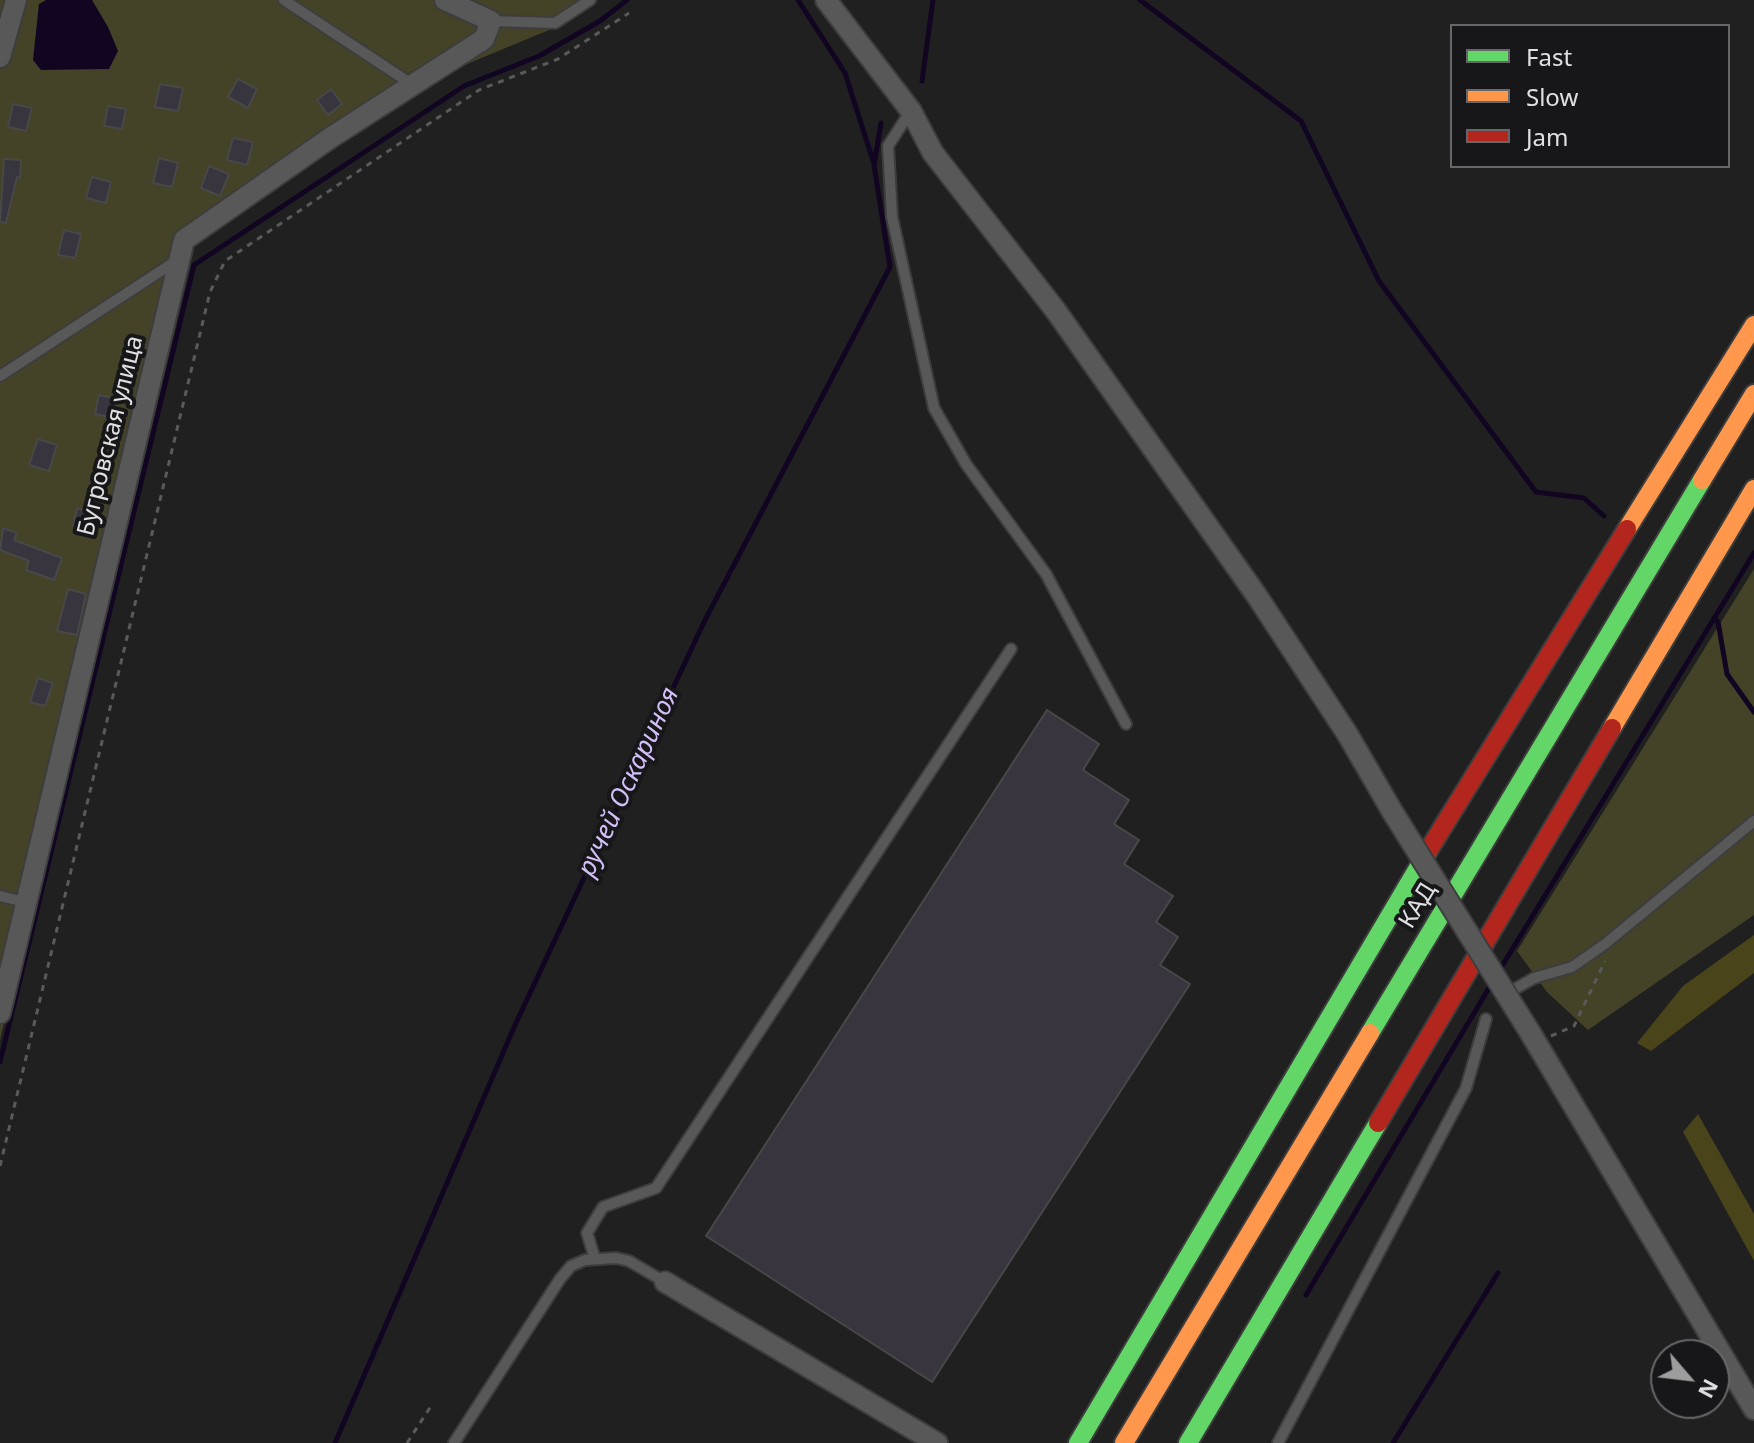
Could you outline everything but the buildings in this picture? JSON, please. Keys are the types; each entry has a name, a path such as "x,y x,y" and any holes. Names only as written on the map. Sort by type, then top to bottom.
{"main road":[{"path":"1078,1443 1465,788 1754,325"},
{"name":"КАД","path":"1124,1443 1754,394"},
{"path":"1188,1443 1754,489"}],"street":[{"path":"0,57 16,0"},
{"path":"445,0 491,21"},
{"path":"826,0 911,111 933,153 1056,311 1257,596 1348,735 1534,1038 1754,1409"},
{"name":"Бугровская улица","path":"0,1013 184,240 484,39 491,21"},
{"path":"665,1282 937,1443"},
{"path":"1063,1443 1099,1409"}],"lane":[{"path":"284,0 413,85"},
{"path":"491,21 555,23 590,0"},
{"path":"911,111 888,146 892,217 934,408 966,464 1046,574 1126,724"},
{"path":"0,376 181,258"},
{"path":"595,1259 587,1233 603,1207 656,1188 1011,649"},
{"path":"1513,990 1534,978 1572,967 1605,944 1754,821"},
{"path":"0,896 25,902"},
{"path":"1278,1443 1466,1088 1486,1019"},
{"path":"454,1443 571,1266 595,1259 616,1258 629,1261 665,1282"}],"path":[{"path":"0,1166 210,292 225,261 479,90 558,59 629,13"},
{"path":"1534,1038 1574,1026 1605,962 1605,944"},
{"path":"407,1443 433,1403"}],"shaded area":[{"path":"0,0 598,0 549,30 455,69 190,244 0,1040"},
{"path":"46,0 92,0 118,51 109,69 41,70 33,60 39,4"},
{"path":"1754,569 1754,915 1588,1030 1547,992 1517,951"},
{"path":"1754,935 1754,973 1651,1051 1637,1043 1683,986"},
{"path":"1698,1114 1754,1214 1754,1261 1683,1132"}],"waterway":[{"path":"0,1062 194,265 464,86 539,56 600,21 627,0"},
{"path":"798,0 845,73 873,161"},
{"name":"ручей Оскариноя","path":"922,81 933,0"},
{"path":"1140,0 1301,121 1379,281 1536,492 1584,498 1604,516"},
{"name":"ручей Оскариноя","path":"335,1443 515,1025 705,620 890,267 874,165 881,123"},
{"path":"1499,971 1754,553"},
{"path":"1714,618 1718,622 1727,674 1754,712"},
{"path":"1306,1295 1492,983"},
{"path":"1393,1443 1498,1273"}],"traffic: fast":[{"path":"1370,1033 1702,480"},
{"path":"1078,1443 1428,851"},
{"path":"1188,1443 1378,1123"}],"traffic: slow":[{"path":"1627,529 1754,325"},
{"path":"1702,480 1754,394"},
{"path":"1612,728 1754,489"},
{"path":"1124,1443 1370,1033"}],"traffic: jam":[{"path":"1428,851 1627,529"},
{"path":"1378,1123 1612,728"}]}
